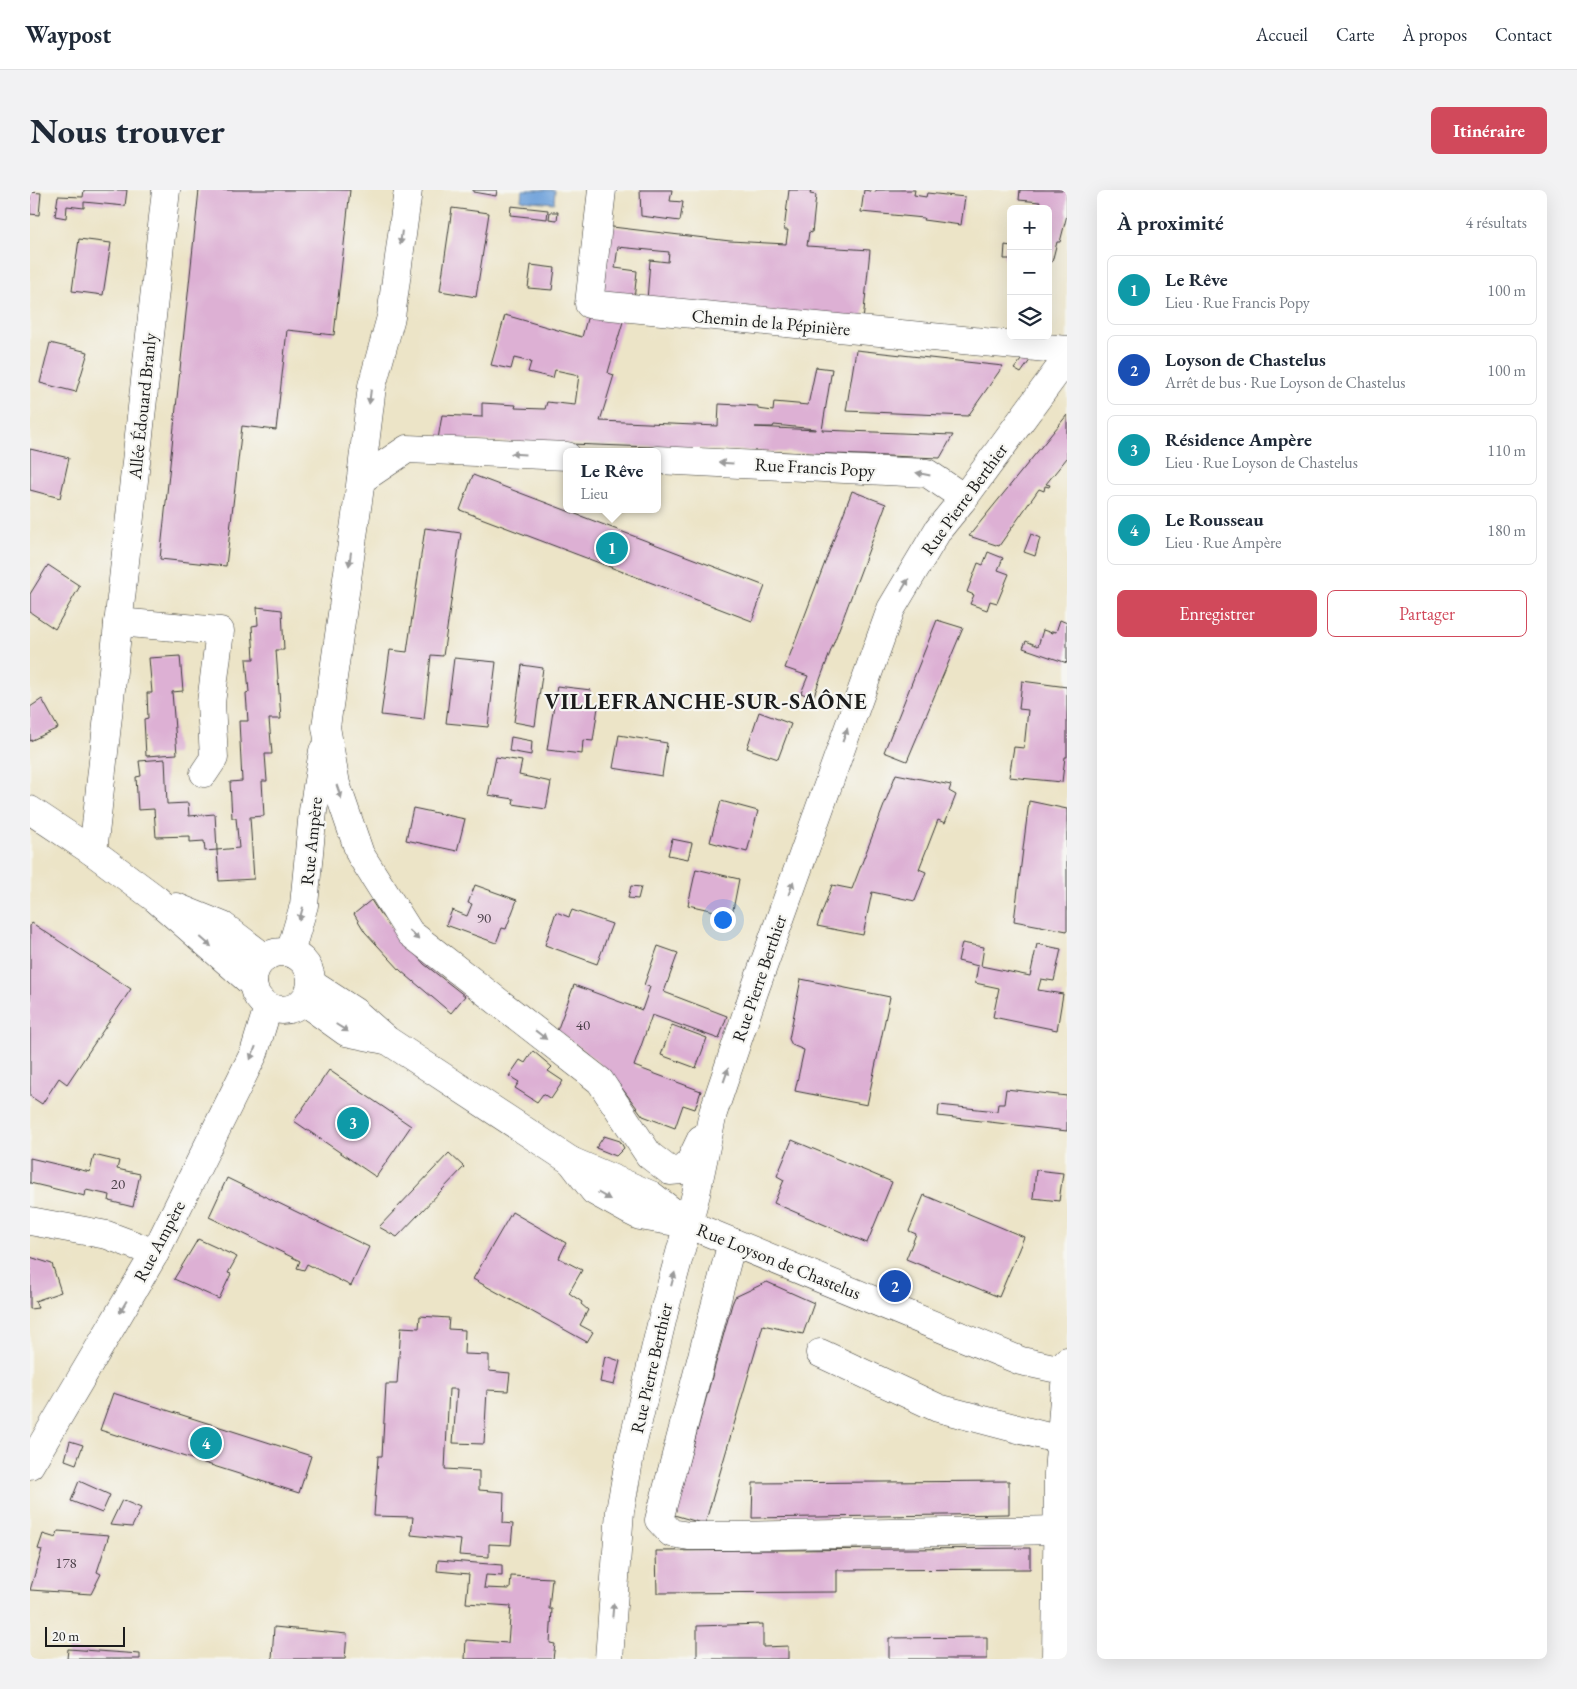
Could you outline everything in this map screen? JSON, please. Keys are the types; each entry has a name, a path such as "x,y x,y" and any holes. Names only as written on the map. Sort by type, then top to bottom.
{"street":[{"name":"Allée Édouard Branly","path":"93,852 166,190"},
{"name":"Rue Ampère","path":"277,955 304,904 313,810 361,480 372,386 391,317 408,190"},
{"name":"Chemin de la Pépinière","path":"602,190 589,304 1067,350"},
{"name":"Rue Pierre Berthier","path":"609,1659 624,1492 665,1308 688,1224 713,1113 755,989 891,609 938,530 964,498 1067,358"},
{"path":"361,480 407,449 563,456"},
{"name":"Rue Francis Popy","path":"661,460 927,473 964,498"},
{"path":"118,622 220,632 211,703 214,758 204,773"},
{"path":"326,727 336,784 360,854 410,933 600,1081 649,1155 670,1171 682,1170 690,1162 713,1113"},
{"path":"30,810 93,852 156,899 253,984 260,1001 268,1007 286,1010 296,1008 308,993 311,974 300,957 277,955 223,926 156,899"},
{"path":"253,984 254,973 277,955"},
{"name":"Rue Loyson de Chastelus","path":"308,993 346,1032 387,1040 571,1161 651,1195 688,1224 1021,1361 1067,1368"},
{"name":"Rue Ampère","path":"30,1465 154,1253 254,1052 268,1007"},
{"path":"30,1221 107,1235 154,1253"},
{"path":"732,1242 659,1520 671,1533 689,1536 732,1536 1058,1530"},
{"path":"820,1353 938,1408 1060,1440"},
{"path":"1056,1659 1058,1473 1067,1368"}],"water":[{"path":"522,190 555,190 554,203 521,200"}],"building":[{"path":"84,190 127,190 125,206 84,202 84,208 67,206 66,218 55,216 58,196 83,197"},
{"path":"199,190 350,190 334,335 287,330 276,430 242,426 226,566 160,559"},
{"path":"473,190 497,190 496,196 473,192"},
{"path":"640,190 672,190 670,201 683,202 680,221 641,216"},
{"path":"789,190 811,190 810,194 816,195 812,233 809,232 807,246 870,250 863,321 647,301 650,260 668,262 669,252 618,247 615,268 637,271 634,300 596,300 604,226 730,241 786,244 788,230 784,230"},
{"path":"864,190 876,192 876,190 915,190 914,195 926,197 927,193 965,197 961,225 923,220 924,218 861,212"},
{"path":"1020,190 1067,190 1067,215 1060,242 1057,242 1052,262 1052,205 1039,205 1040,202 1019,200"},
{"path":"30,192 41,193 39,215 30,214"},
{"path":"511,206 548,210 547,219 510,215"},
{"path":"452,208 489,213 476,297 440,291"},
{"path":"550,212 558,212 557,220 549,219"},
{"path":"79,239 111,243 103,295 72,291"},
{"path":"1005,245 1007,245 1007,259 1004,259"},
{"path":"531,265 555,268 552,290 528,288"},
{"path":"505,315 582,337 588,315 625,315 608,373 614,375 600,421 718,426 719,404 758,406 758,409 773,411 774,402 808,405 816,367 832,369 822,430 953,435 940,458 438,439 442,415 482,417 482,403 516,405 515,408 545,409 547,402 575,405 579,375 555,370 553,378 528,372 531,362 514,358 511,369 491,365","holes":["774,425 816,430 755,427 773,427"]},
{"path":"50,343 88,352 76,392 40,383"},
{"path":"856,350 1003,366 968,416 846,411"},
{"path":"1025,355 1033,356 1021,373 1014,369"},
{"path":"1067,415 1067,458 1046,484 1050,485 1049,487 1045,486 1044,491 1039,489 999,546 969,536"},
{"path":"30,449 69,458 60,498 30,490"},
{"path":"473,475 563,509 563,513 573,513 765,586 752,621 460,510"},
{"path":"852,491 886,504 813,698 801,693 808,676 785,668"},
{"path":"425,528 461,533 443,656 431,655 424,720 381,715 390,650 407,652"},
{"path":"1031,534 1040,538 1035,556 1024,552"},
{"path":"988,552 1003,558 998,570 1009,574 997,603 990,601 987,610 970,604 974,595 967,592 978,563 983,565"},
{"path":"48,565 80,586 55,629 30,612 30,594"},
{"path":"257,607 282,610 284,650 276,650 281,719 269,719 272,754 265,754 267,781 262,781 264,816 250,817 254,879 219,881 217,850 239,848 236,818 232,818 230,782 242,781 239,721 248,721 246,693 249,692 246,659 254,659 252,626 258,625"},
{"path":"937,620 963,628 907,761 884,752"},
{"path":"1060,620 1067,623 1067,663 1023,648 1026,641 1038,646 1043,630 1052,633 1052,631 1056,632"},
{"path":"180,656 183,691 172,692 177,754 146,756 144,719 148,718 147,693 152,693 149,658"},
{"path":"454,658 496,662 488,727 446,723"},
{"path":"522,665 543,668 535,726 514,722"},
{"path":"1022,681 1067,687 1067,757 1065,757 1062,782 1009,777 1014,747 1024,748 1028,710 1019,709"},
{"path":"557,686 591,690 588,706 598,707 593,741 583,740 582,754 547,750"},
{"path":"42,699 58,728 30,741 30,707"},
{"path":"759,712 791,724 778,759 747,748"},
{"path":"619,735 667,743 662,776 613,768"},
{"path":"511,737 532,741 531,755 509,751"},
{"path":"496,757 522,761 519,775 551,782 546,809 513,804 514,799 488,795"},
{"path":"165,759 167,804 188,803 189,816 215,814 217,850 205,851 204,841 190,842 190,836 156,837 154,809 138,810 136,777 141,776 139,761"},
{"path":"896,774 951,785 949,791 956,795 945,823 938,820 919,869 926,872 915,901 872,892 863,935 817,926 832,885 852,889"},
{"path":"721,801 758,811 747,852 710,842"},
{"path":"1029,801 1067,809 1067,931 1014,921"},
{"path":"413,808 465,819 457,851 406,840"},
{"path":"672,839 692,843 688,859 668,855"},
{"path":"696,869 739,879 732,915 688,905"},
{"path":"475,885 517,900 506,929 502,928 496,943 446,925 452,910 467,916 472,904 468,903"},
{"path":"631,886 641,887 638,899 628,898"},
{"path":"371,900 380,914 424,964 465,996 451,1013 401,971 365,932 354,914"},
{"path":"572,910 612,924 597,964 545,945 556,912 569,917"},
{"path":"32,923 131,989 67,1084 59,1078 42,1104 30,1096 30,926"},
{"path":"962,943 984,947 981,966 1030,976 1037,944 1061,949 1054,981 1041,979 1038,990 1063,994 1057,1030 993,1017 999,988 975,983 978,966 958,961"},
{"path":"658,946 678,953 664,992 727,1016 719,1039 652,1015 634,1066 701,1091 695,1109 683,1105 675,1128 643,1116 612,1075 586,1052 557,1031 574,985 642,1010 650,987 644,985"},
{"path":"801,979 890,997 867,1105 795,1091 804,1050 792,1045 789,1039"},
{"path":"672,1025 707,1038 696,1068 661,1055"},
{"path":"533,1051 552,1067 548,1071 563,1081 551,1099 543,1094 537,1102 515,1088 519,1082 509,1076 520,1060 525,1063"},
{"path":"329,1070 411,1126 376,1177 294,1121"},
{"path":"1006,1089 1067,1096 1067,1131 938,1116 939,1105 997,1111 998,1104 1004,1104"},
{"path":"604,1136 620,1141 624,1148 616,1156 596,1148"},
{"path":"792,1140 892,1182 867,1243 774,1203 784,1180 777,1176"},
{"path":"449,1153 464,1167 397,1237 379,1227"},
{"path":"94,1155 119,1161 117,1169 140,1174 133,1207 109,1201 110,1195 86,1190 85,1196 30,1183 30,1158 90,1172"},
{"path":"1036,1170 1063,1173 1059,1201 1033,1198"},
{"path":"227,1178 369,1247 351,1286 307,1264 304,1270 297,1268 300,1261 209,1217"},
{"path":"924,1195 1024,1237 999,1297 906,1259 916,1234 909,1231"},
{"path":"512,1212 566,1243 559,1258 582,1270 569,1293 582,1302 581,1304 588,1310 580,1325 593,1332 587,1342 473,1279"},
{"path":"198,1239 237,1257 228,1273 231,1274 219,1299 174,1279"},
{"path":"30,1257 52,1264 61,1292 35,1301 38,1308 30,1309"},
{"path":"767,1282 814,1303 803,1334 763,1325 705,1524 674,1515 732,1304 735,1297"},
{"path":"420,1316 449,1318 448,1329 465,1330 464,1354 489,1355 489,1371 510,1373 508,1391 487,1390 484,1444 453,1443 457,1389 449,1389 445,1469 479,1471 479,1490 504,1492 503,1523 513,1524 511,1545 489,1544 489,1557 459,1555 461,1540 411,1535 413,1517 374,1516 378,1456 382,1456 386,1384 397,1384 401,1327 419,1328"},
{"path":"605,1356 620,1361 614,1385 600,1382"},
{"path":"113,1393 311,1456 299,1493 100,1430"},
{"path":"70,1441 83,1445 76,1464 65,1460"},
{"path":"79,1481 110,1495 102,1513 71,1501"},
{"path":"1009,1481 1009,1514 752,1518 753,1483"},
{"path":"122,1500 141,1508 132,1527 110,1525"},
{"path":"58,1531 109,1535 97,1572 101,1574 91,1594 30,1590 42,1550 38,1549 43,1534 56,1538"},
{"path":"1030,1548 1030,1569 837,1570 837,1592 657,1593 656,1551"},
{"path":"438,1560 502,1565 502,1576 486,1575 484,1588 510,1589 511,1576 552,1578 549,1609 552,1609 550,1643 555,1644 553,1659 465,1659 466,1640 508,1643 511,1606 466,1603 469,1574 437,1571"},
{"path":"763,1624 763,1647 788,1646 788,1659 697,1659 697,1626"},
{"path":"274,1627 347,1634 345,1659 272,1659"},
{"path":"987,1637 987,1659 889,1659 889,1638"},
{"path":"68,1649 140,1654 140,1659 67,1659"}],"place":[{"name":"Le Rêve","path":"612,548"},
{"name":"Résidence Ampère","path":"353,1123"},
{"name":"Loyson de Chastelus","path":"895,1286"},
{"name":"Le Rousseau","path":"206,1443"}],"district":[{"name":"VILLEFRANCHE-SUR-SAÔNE","path":"706,701"}]}
